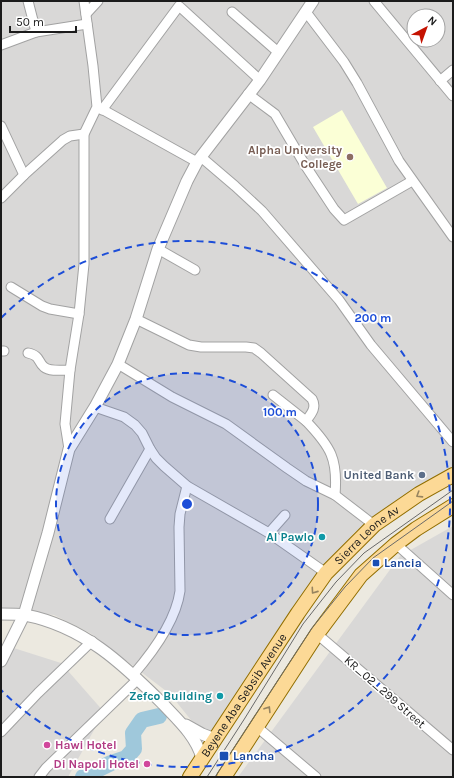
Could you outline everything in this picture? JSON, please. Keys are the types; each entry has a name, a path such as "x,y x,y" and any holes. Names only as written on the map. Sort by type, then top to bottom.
{"main road":[{"name":"Sierra Leone Av","path":"298,613 326,573 374,526 419,494 453,475"},
{"name":"Sierra Leone Av","path":"317,634 361,575 396,544 416,529 453,506"},
{"name":"Beyene Aba Sebsib Avenue","path":"190,777 298,613"},
{"path":"224,777 317,634"}],"street":[{"path":"28,1 36,32"},
{"path":"84,1 100,108"},
{"path":"86,14 98,1"},
{"path":"1,660 24,615 48,533 69,449 96,407 118,364 136,320 158,249 176,205 199,160 260,80 313,1"},
{"path":"374,1 453,96"},
{"path":"69,449 66,424 70,370 79,314 84,264 84,134 100,108 176,3 260,80"},
{"path":"232,12 278,52"},
{"path":"306,12 347,67 399,161 453,237"},
{"path":"1,45 36,32 87,24"},
{"path":"440,81 453,70"},
{"path":"248,94 275,114 305,166 334,209 344,220 412,181"},
{"path":"100,108 199,160 235,186 272,222 339,300 371,345 453,442"},
{"path":"1,126 24,174"},
{"path":"1,198 24,174 63,140 70,136 84,134"},
{"path":"158,249 195,270"},
{"path":"11,287 42,306 50,309 79,314"},
{"path":"136,320 189,346 254,348 315,403 315,407 306,421"},
{"path":"28,353 38,357 45,368 70,370"},
{"path":"118,364 172,397 226,424 306,481 335,496 374,526"},
{"path":"272,395 306,421 321,437 333,458 336,468 335,496"},
{"path":"96,407 124,417 135,425 142,433 150,449 164,466 187,486 269,533 326,573"},
{"path":"110,519 150,449"},
{"path":"39,777 46,768 136,677 174,612 180,591 180,514 187,486"},
{"path":"269,533 285,515"},
{"path":"396,544 453,594"},
{"path":"1,614 24,615 52,622 92,641 136,677 174,716 195,741 202,758"},
{"name":"KR_02_299 Street","path":"317,634 453,750"},
{"path":"1,732 38,693 92,641"},
{"path":"174,716 192,729 215,739"},
{"path":"257,727 316,777"}],"shaded area":[{"path":"1,1 453,1 453,467 355,532 324,566 212,734 191,720 170,694 90,633 54,615 1,609"},
{"name":"Alpha University College","path":"342,110 387,188 358,204 313,127"},
{"path":"453,526 453,777 238,777 400,556"},
{"path":"1,644 61,663 104,712 68,777 1,777"}],"waterway":[{"path":"83,777 111,763 126,758 134,749 133,733 142,720 159,716"}],"tram line":[{"path":"207,777 303,624 336,582 364,553 453,490"},
{"path":"215,777 312,628 345,587 373,558 453,501"}],"place":[{"name":"Alpha University College","path":"350,157"},
{"name":"United Bank","path":"422,475"},
{"name":"Al Pawlo","path":"322,537"},
{"name":"Lancia","path":"376,563"},
{"name":"Zefco Building","path":"220,696"},
{"name":"Hawi Hotel","path":"47,745"},
{"name":"Lancha","path":"224,756"},
{"name":"Di Napoli Hotel","path":"147,764"}]}
